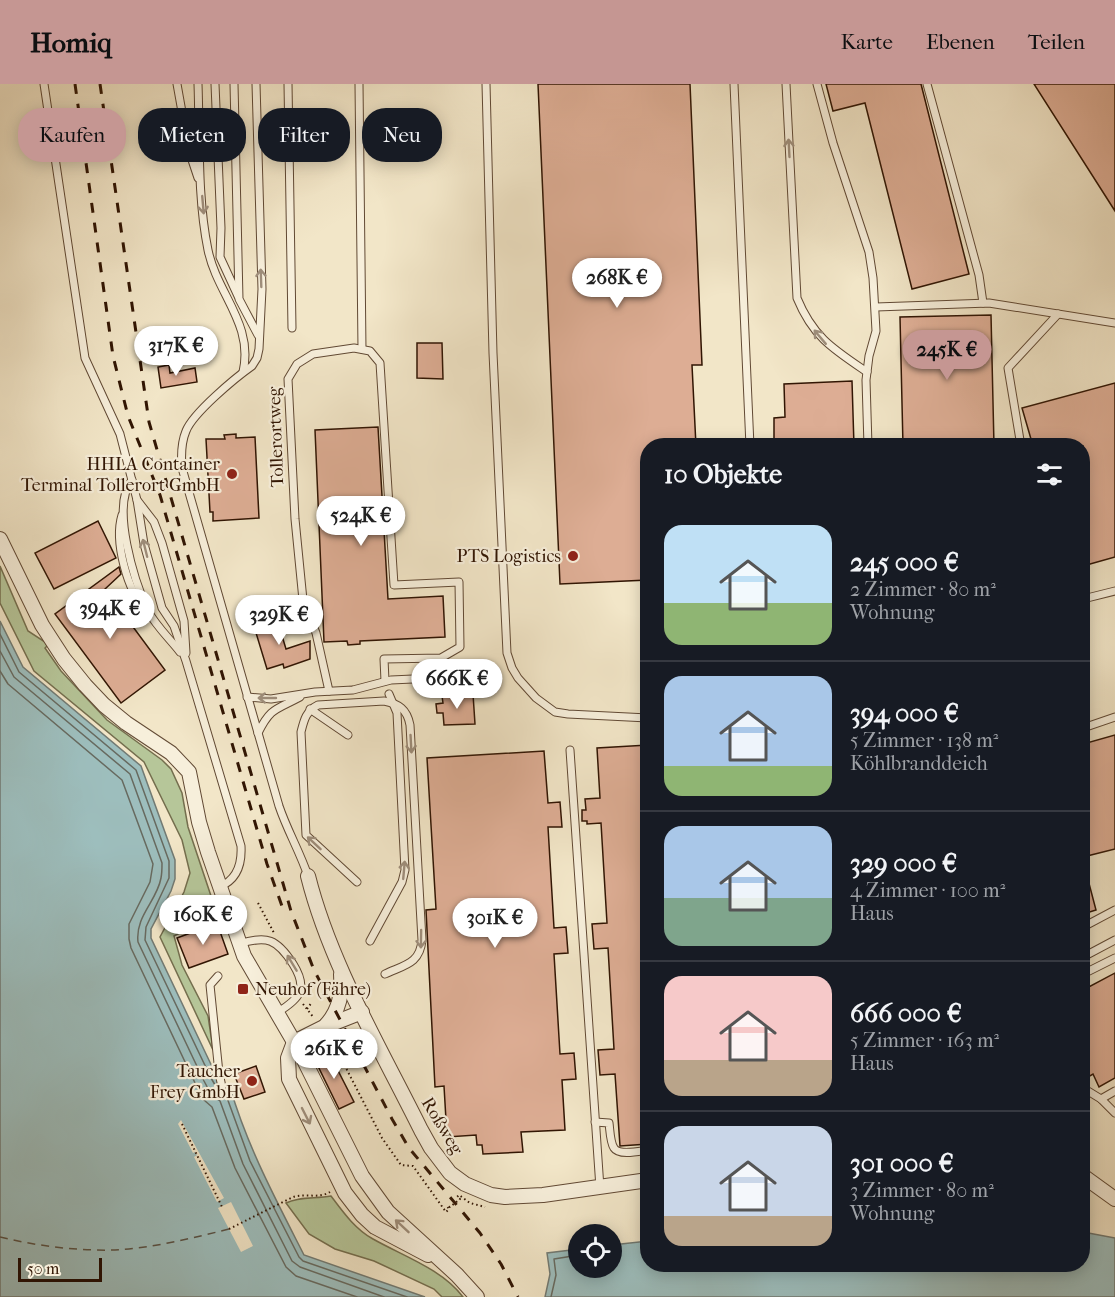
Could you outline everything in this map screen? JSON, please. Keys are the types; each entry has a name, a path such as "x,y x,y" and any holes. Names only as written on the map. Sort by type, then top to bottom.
{"street":[{"path":"0,539 42,625 64,659 104,705 126,723 171,753 189,772 199,822 239,944 294,1041 370,1190 388,1212 446,1264 477,1297"},
{"name":"Roßweg","path":"308,876 319,915 362,1012 421,1130 435,1154 456,1178 476,1190 505,1197 543,1195 640,1181"},
{"path":"322,1027 336,1013 340,1001 341,968"},
{"path":"362,1012 322,1027 294,1041 288,1058 289,1079 341,1186 362,1215 375,1227 446,1264"},
{"path":"1090,1181 1115,1198"}],"lane":[{"path":"44,84 83,351 120,434 137,500 144,544 162,609 174,626 241,846 238,869 227,884 219,887"},
{"path":"177,84 189,151 201,185"},
{"path":"198,84 201,185 209,253 232,304 246,347 243,372"},
{"path":"215,84 221,228 220,257 260,337"},
{"path":"234,84 239,299"},
{"path":"256,84 262,289 257,358 252,366 193,419 186,429 181,453 188,494 285,826 308,876"},
{"path":"288,84 292,328"},
{"path":"358,84 362,350 370,351 380,363 394,585 459,582 460,647 441,658 384,659 386,681"},
{"path":"486,84 493,353 507,653 518,678 536,698 555,712 640,718"},
{"path":"734,84 750,438"},
{"path":"784,84 787,100 797,298 812,326 823,340 867,372"},
{"path":"817,84 833,143 869,252 876,307 876,331 867,372 868,438"},
{"path":"927,84 979,275 983,303"},
{"path":"876,307 983,303 1115,323"},
{"path":"1020,438 1008,368 1058,314"},
{"name":"Tollerortweg","path":"329,692 316,633 303,600 295,519 288,379 297,364 314,354 354,348 362,350"},
{"path":"132,480 126,489 118,532 131,586 137,601 149,613 186,662"},
{"path":"137,500 154,522 162,543 184,621 186,662"},
{"path":"1090,596 1115,591"},
{"path":"247,697 271,699 361,689 386,681 479,676"},
{"path":"258,733 271,711 305,694"},
{"path":"370,941 402,882 405,870 397,713 389,694"},
{"path":"357,882 306,835 301,732 310,709 318,705 384,701 404,708 409,716 422,940 421,952 415,960 385,974"},
{"path":"310,709 348,735"},
{"path":"1090,726 1115,717"},
{"path":"570,750 600,1188"},
{"path":"1090,923 1115,910"},
{"path":"239,944 264,939 274,942 285,951 299,975 301,982 297,998 278,1012"},
{"path":"1090,953 1115,940"},
{"path":"1090,970 1115,958"},
{"path":"218,976 210,985 222,1087"},
{"path":"1101,1099 1115,1091"},
{"path":"1090,1092 1101,1099 1115,1113"},
{"path":"595,1122 609,1123 613,1148 640,1150"}],"path":[{"path":"258,903 285,951"},
{"path":"297,998 322,1027 382,1138 401,1165"},
{"path":"307,1009 312,1002"},
{"path":"182,1124 224,1209"},
{"path":"229,1229 300,1195 325,1195 341,1186"}],"green space":[{"path":"0,566 28,631 45,642 47,646 45,648 61,671 107,720 171,769 182,793 188,827 217,914 174,936 182,965 208,1016 213,1050 160,937 184,892 190,873 182,840 144,762 34,671 0,603"},
{"path":"331,1196 350,1220 367,1235 433,1271 463,1297 442,1297 434,1289 374,1261 335,1249 309,1234 286,1203 302,1198"}],"water":[{"path":"0,621 23,667 141,766 175,860 175,879 151,929 151,938 222,1087 230,1087 254,1152 304,1255 425,1297 0,1297"},
{"path":"1090,1233 1115,1238 1115,1297 545,1297 550,1274 547,1253 568,1250 568,1278 622,1278 622,1244 640,1242 640,1272 1090,1272"}],"pier":[{"path":"181,1120 224,1198 217,1202 194,1157 197,1155 193,1153 178,1124"},
{"path":"231,1202 253,1246 241,1252 218,1208"}],"building":[{"path":"538,84 690,84 702,365 692,365 696,438 640,438 640,580 560,584"},
{"path":"826,84 921,84 969,274 912,289 865,103 833,111"},
{"path":"1034,84 1115,84 1115,211"},
{"path":"991,315 994,438 903,438 900,317"},
{"path":"417,343 442,343 443,379 417,378"},
{"path":"169,365 170,373 195,368 197,382 161,388 158,367"},
{"path":"852,381 854,438 774,438 774,418 785,417 784,384"},
{"path":"1115,383 1115,557 1090,564 1090,438 1031,438 1022,408"},
{"path":"378,427 388,599 443,596 445,637 360,641 360,644 348,645 347,641 324,642 315,430"},
{"name":"HHLA Container Terminal Tollerort GmbH","path":"236,434 236,438 255,437 259,518 213,521 213,512 210,512 206,439 225,439 224,435"},
{"path":"98,521 116,558 54,589 35,553"},
{"path":"119,567 121,574 105,589 165,670 121,703 55,614"},
{"path":"276,616 286,649 310,641 310,659 284,668 283,664 267,669 253,623"},
{"path":"473,694 475,724 444,725 443,713 437,713 436,704 443,703 442,696"},
{"path":"1115,735 1115,849 1090,855 1090,742"},
{"path":"640,745 640,1145 620,1146 615,1074 600,1075 598,1050 614,1049 608,948 594,949 592,924 607,923 601,823 587,824 587,821 582,821 582,810 586,810 585,799 600,798 597,748"},
{"path":"544,751 548,803 560,802 562,827 548,827 554,928 566,927 568,953 554,954 560,1054 574,1053 576,1079 562,1080 565,1130 521,1132 523,1152 483,1154 482,1145 477,1145 476,1135 447,1137 444,1086 435,1087 426,910 436,909 427,758"},
{"path":"1090,887 1096,910 1090,912"},
{"path":"217,923 228,954 189,968 177,938"},
{"path":"1115,973 1115,1078 1099,1087 1093,1074 1090,1076 1090,986"},
{"path":"328,1051 354,1102 339,1109 314,1058"},
{"path":"256,1066 265,1092 244,1099 234,1074"}],"ferry route":[{"path":"0,1237 57,1247 115,1250 158,1245 229,1229"}],"railway":[{"path":"75,84 113,356 128,416 160,495 267,864 283,909"},
{"path":"100,84 149,422 291,911 314,970 409,1148 480,1233 501,1264 518,1297"}],"place":[{"name":"HHLA Container Terminal Tollerort GmbH","path":"232,474"},
{"name":"PTS Logistics","path":"573,556"},
{"name":"Neuhof (Fähre)","path":"243,989"},
{"name":"Taucher Frey GmbH","path":"252,1081"}]}
